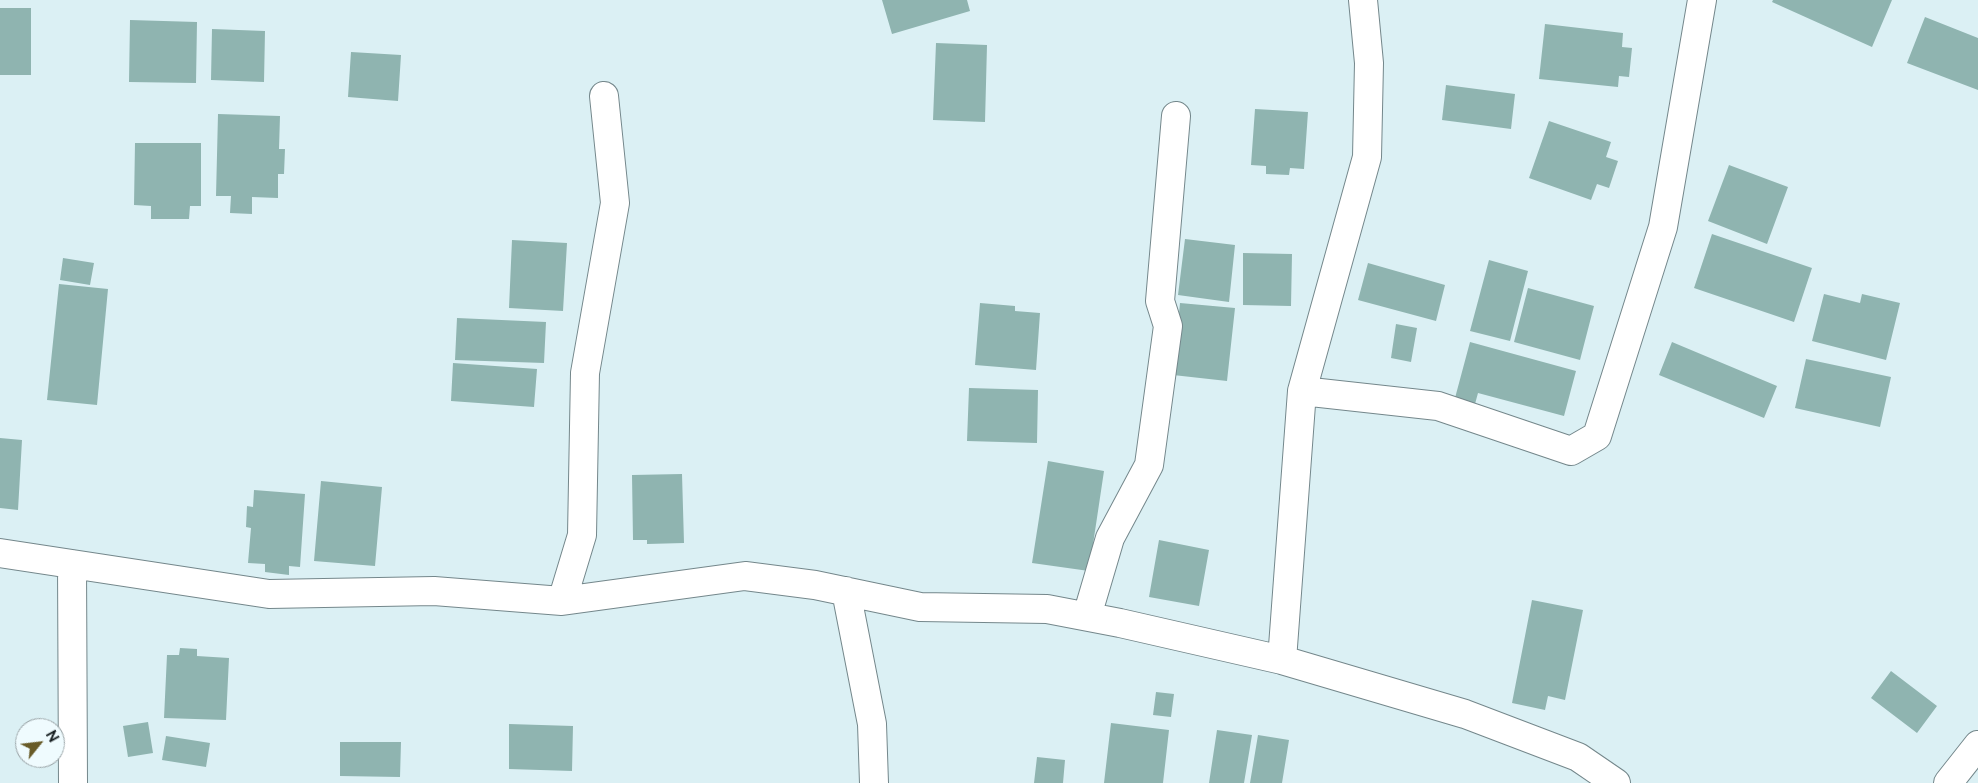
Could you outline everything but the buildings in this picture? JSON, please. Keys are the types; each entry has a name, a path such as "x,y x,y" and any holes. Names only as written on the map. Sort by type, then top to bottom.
{"street":[{"path":"1282,660 1302,391 1368,157 1369,64 1363,0"},
{"path":"1302,391 1438,406 1571,451 1598,436 1663,227 1702,0"},
{"path":"562,601 582,535 585,373 614,202 604,96"},
{"path":"1087,616 1110,538 1149,465 1168,326 1160,301 1176,116"},
{"path":"0,553 269,594 434,591 562,601 745,576 815,585 920,607 1047,609 1087,616 1282,660 1465,714 1578,757 1616,783"},
{"path":"72,564 73,783"},
{"path":"846,592 872,724 874,783"},
{"path":"1948,783 1978,745"}]}
